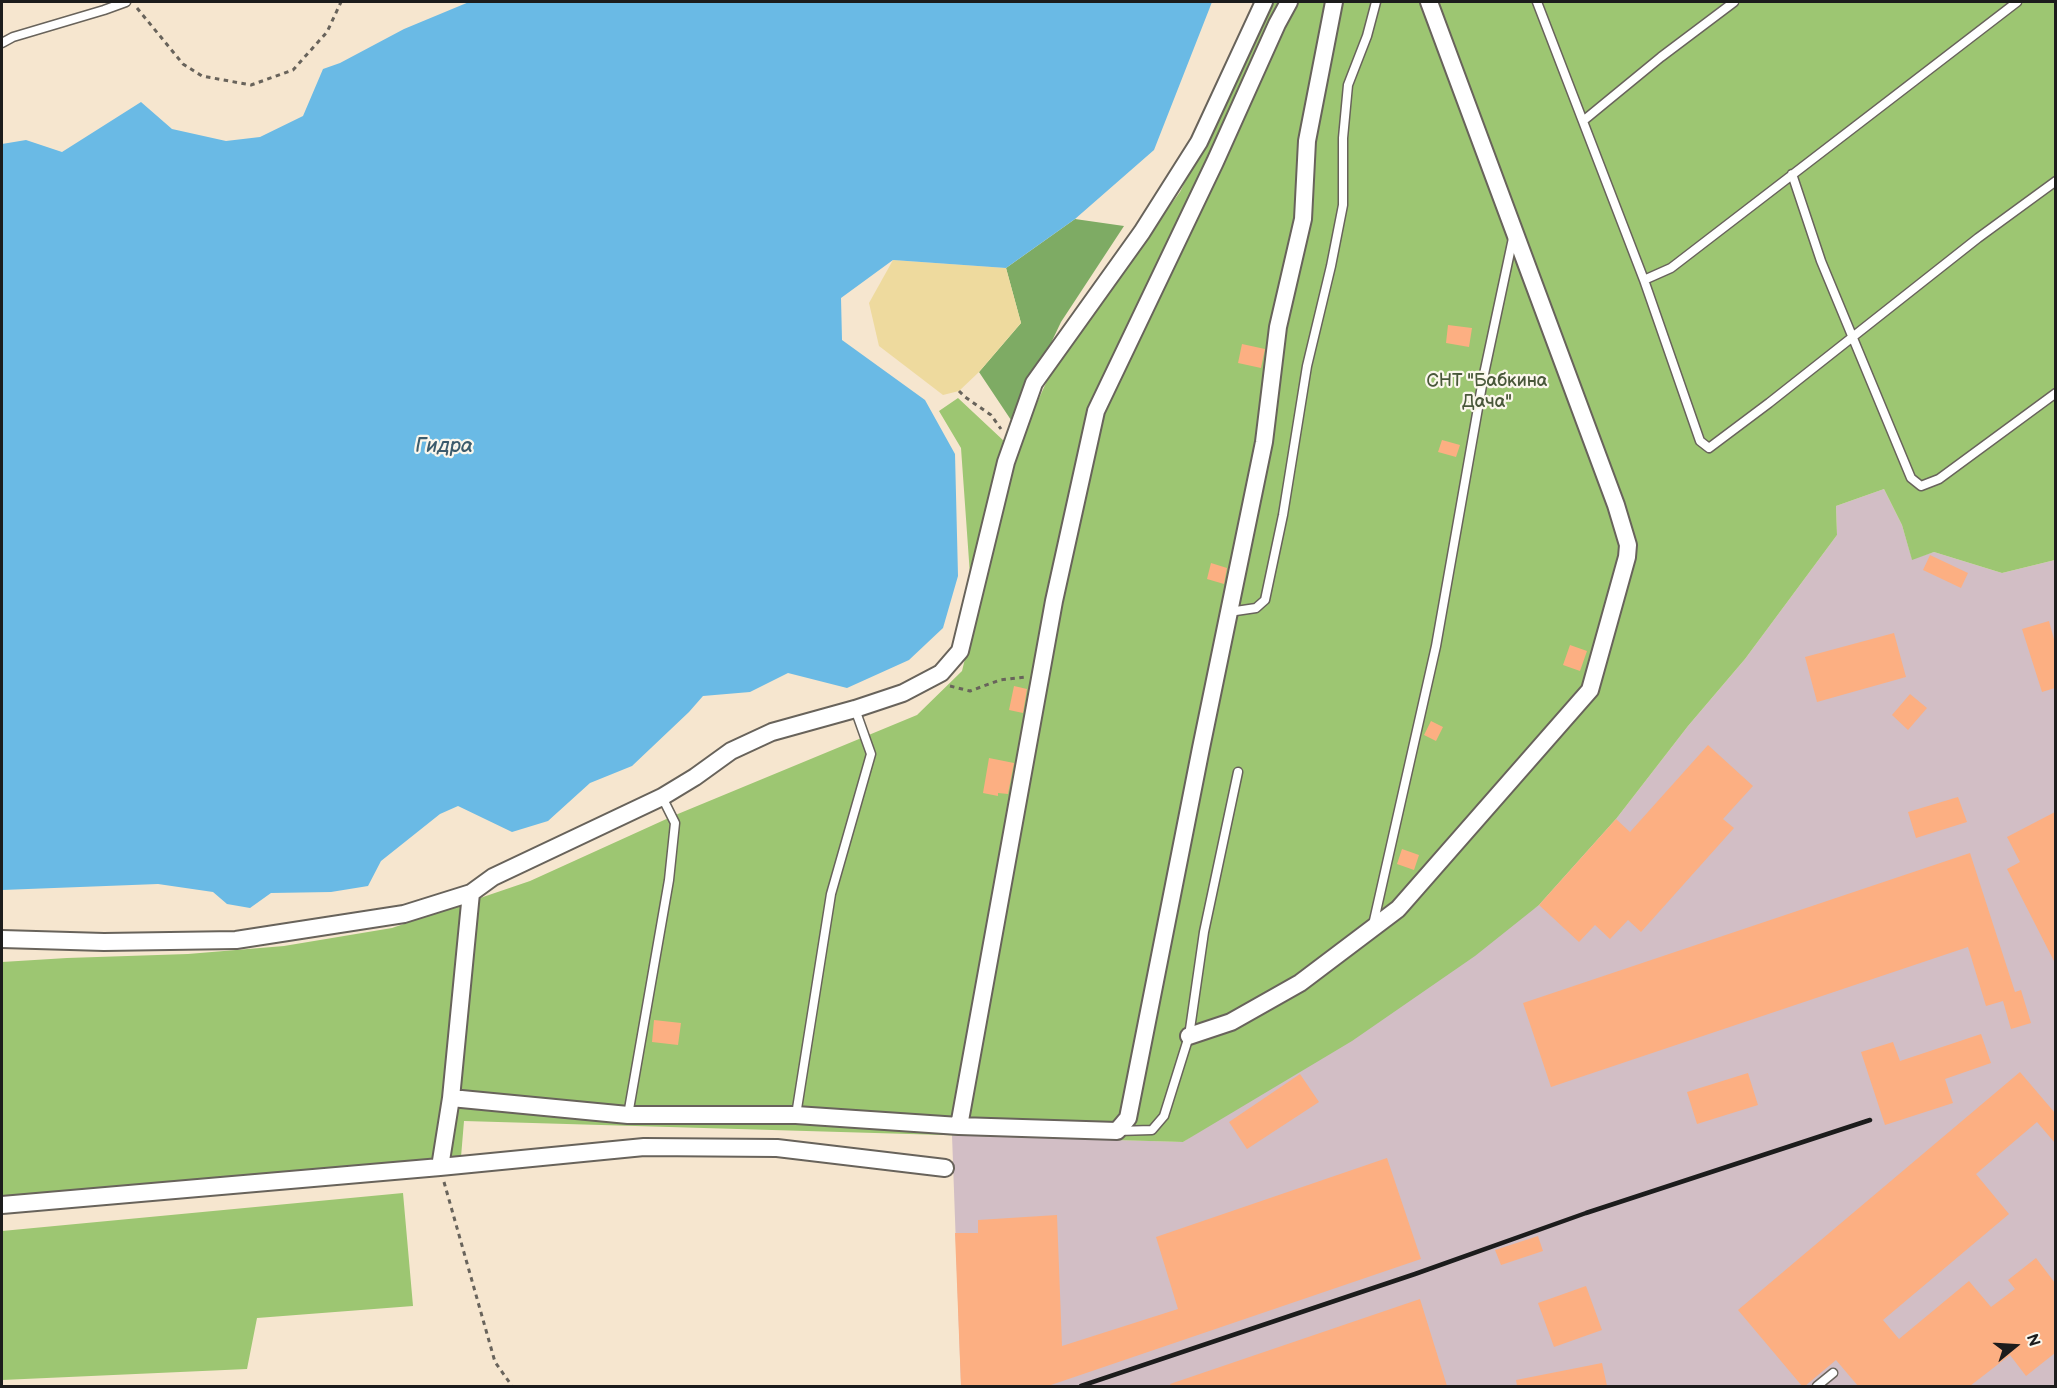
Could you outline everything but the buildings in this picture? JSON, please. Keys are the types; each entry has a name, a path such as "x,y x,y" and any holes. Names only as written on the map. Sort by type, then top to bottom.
{"street":[{"path":"2,939 104,942 236,940 404,914 471,893 493,877 662,797 731,751 772,732 903,693 941,673 960,651 1006,462 1035,383 1142,232 1199,142 1264,2"},
{"path":"959,1126 1054,601 1096,411 1289,2"},
{"path":"452,1098 628,1115 796,1115 959,1126 1117,1131 1128,1118 1264,442 1278,327 1303,219 1307,141 1334,2"},
{"path":"1189,1036 1231,1022 1300,984 1398,909 1590,690 1627,557 1628,545 1616,505 1429,2"},
{"path":"440,1167 452,1098 471,893"},
{"path":"2,1205 644,1147 777,1148 945,1168"}],"lane":[{"path":"2,44 13,37 126,2"},
{"path":"1229,612 1256,608 1265,600 1283,515 1307,366 1343,205 1343,138 1348,85 1367,36 1376,2"},
{"path":"1537,2 1644,280 1700,441 1709,448 1977,238 2055,181"},
{"path":"1583,121 1661,57 1734,2"},
{"path":"1644,280 1671,268 2017,2"},
{"path":"1792,174 1821,261 1911,478 1921,486 1939,479 2055,393"},
{"path":"1373,928 1436,646 1484,374 1515,232"},
{"path":"796,1115 831,894 871,753 855,709"},
{"path":"1117,1131 1152,1130 1164,1116 1189,1036 1204,932 1238,772"},
{"path":"628,1115 669,880 675,823 662,797"},
{"path":"1817,1386 1833,1373"}],"path":[{"path":"131,2 183,64 202,76 251,85 293,70 327,32 341,2"},
{"path":"959,391 991,415 1012,445"},
{"path":"926,681 970,691 1000,680 1041,674"},
{"path":"440,1167 495,1362 512,1386"}],"shaded area":[{"path":"1884,489 1902,525 1912,559 1934,552 2002,573 2055,560 2055,1386 961,1386 952,1135 1183,1142 1539,905 1616,819 1688,726 1745,659 1837,535 1836,506"}],"green space":[{"name":"СНТ \"Бабкина Дача\"","path":"1274,2 2055,2 2055,560 2002,573 1934,552 1912,560 1902,525 1884,489 1836,506 1837,535 1745,659 1688,726 1616,819 1539,905 1475,956 1352,1041 1183,1142 464,1121 461,1157 2,1197 2,962 188,954 284,946 392,928 530,881 673,816 917,715 962,671 1017,447 1055,363 1180,192"},
{"path":"1075,219 1124,226 1061,322 1013,423 979,372 1021,323 1006,268"},
{"path":"958,398 1005,442 970,575 961,448 939,411"},
{"path":"403,1193 413,1306 257,1318 247,1369 2,1380 2,1231"}],"sand":[{"path":"893,260 1006,268 1021,323 979,372 959,391 943,395 879,346 869,303"}],"water":[{"name":"Гидра","path":"469,2 1212,2 1154,150 1075,219 1006,268 893,260 841,298 842,340 925,400 955,454 958,576 943,628 909,660 847,688 788,673 750,692 703,696 632,766 590,783 548,821 512,832 458,806 440,814 381,861 368,886 331,892 271,893 250,908 227,904 213,892 158,884 2,890 2,144 26,140 62,152 141,102 172,129 226,141 260,137 303,116 323,69 340,63 404,29"}],"railway":[{"path":"1081,1386 1415,1274 1586,1213 1870,1120"}]}
